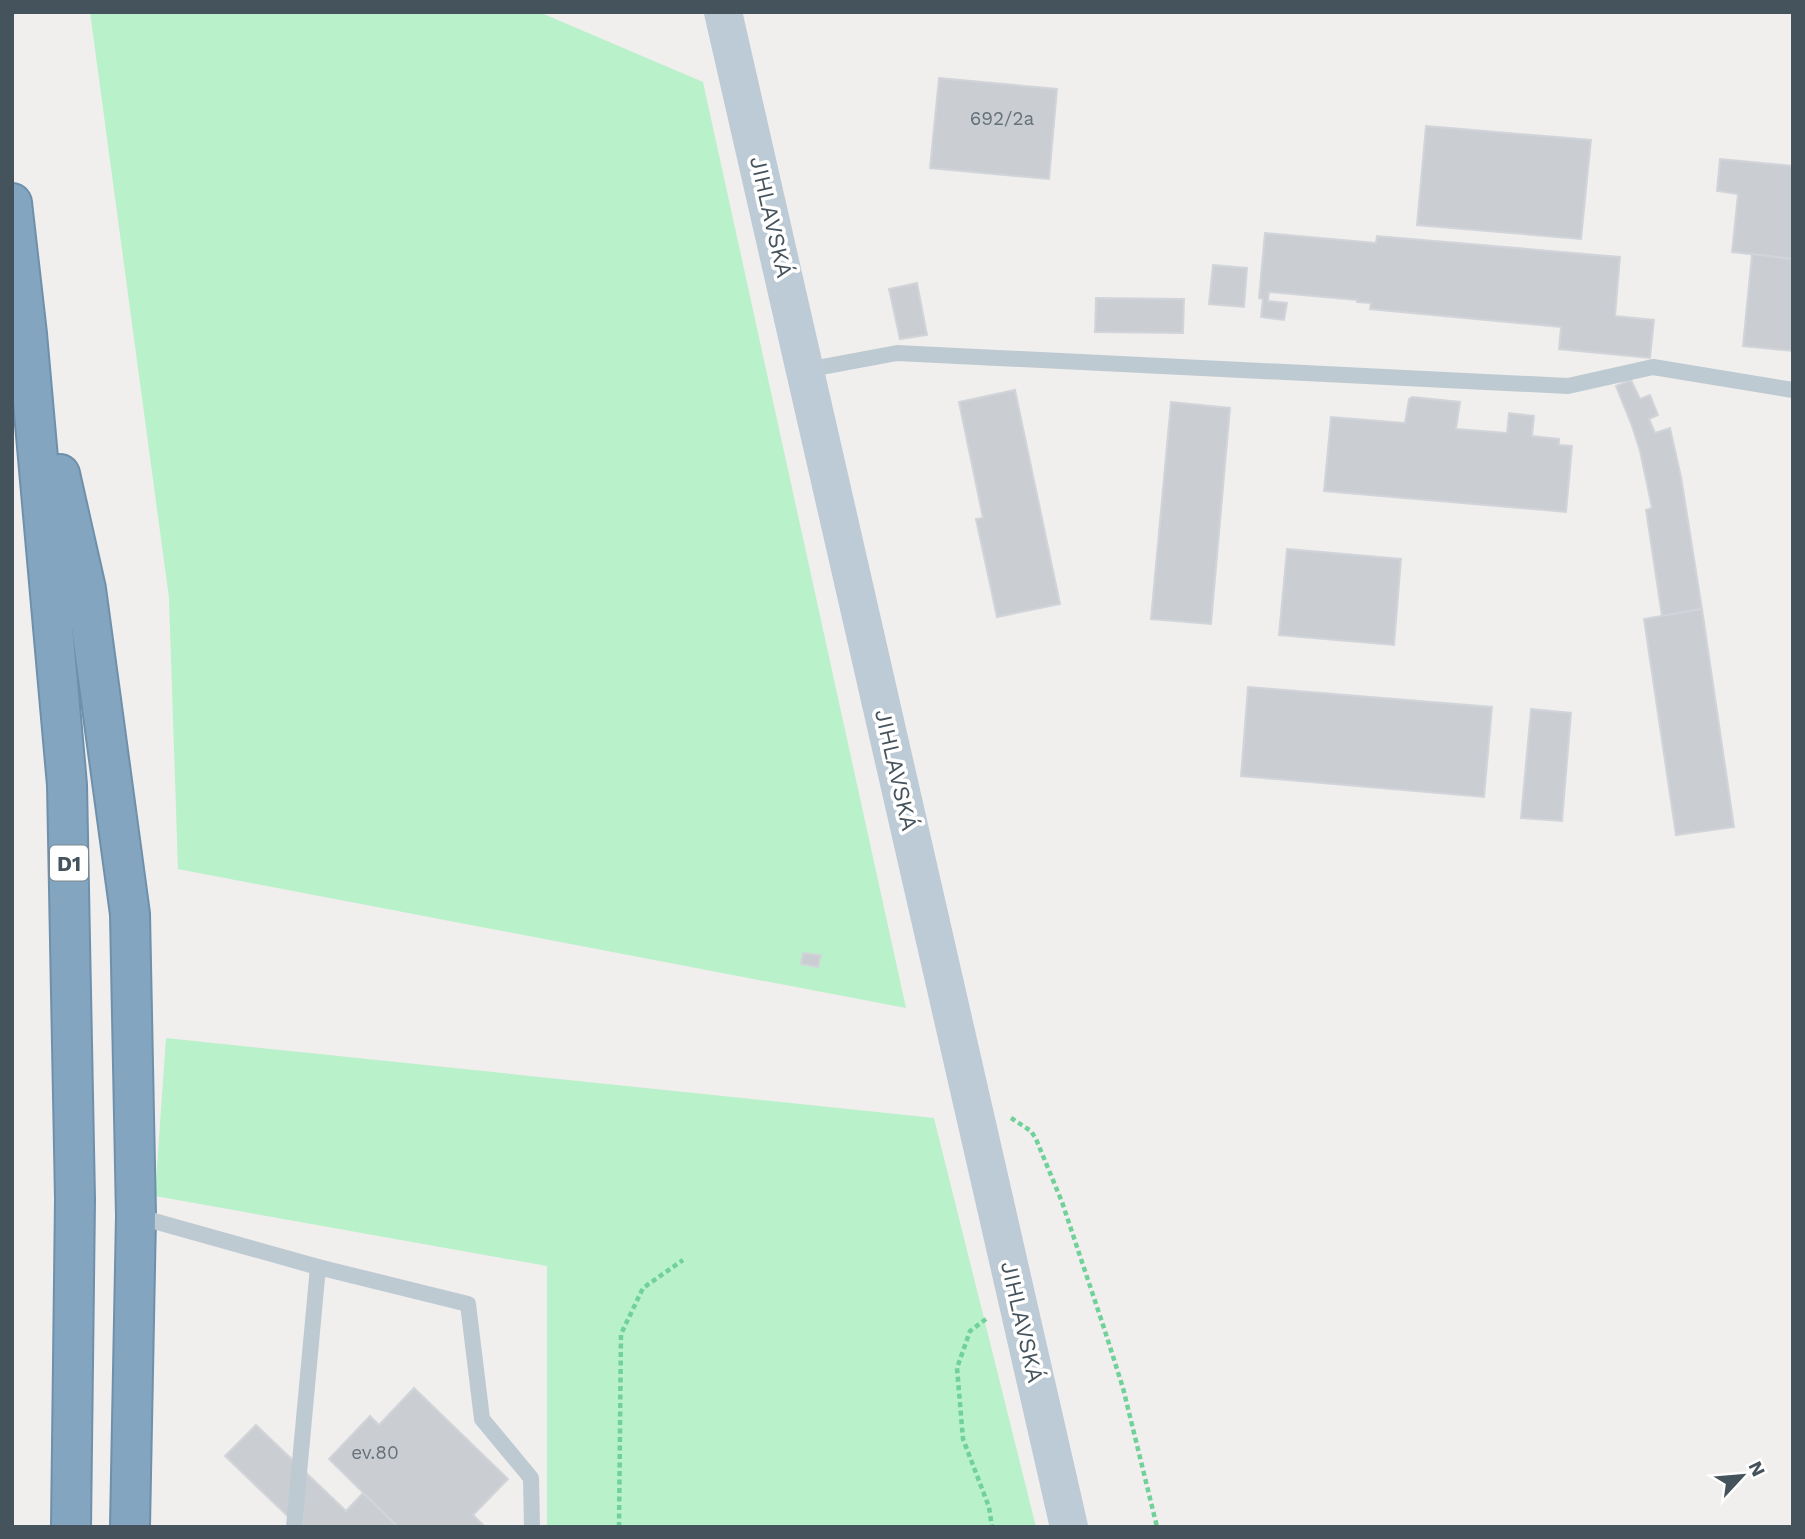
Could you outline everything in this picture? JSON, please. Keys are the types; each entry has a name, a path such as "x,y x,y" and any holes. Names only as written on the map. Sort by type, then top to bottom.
{"highway":[{"name":"D1","path":"12,203 27,334 67,785 75,1199 71,1527"},
{"path":"27,334 86,589 130,914 136,1216 130,1527"}],"main road":[{"name":"JIHLAVSKÁ","path":"723,12 1069,1527"}],"lane":[{"path":"806,370 897,353 1568,386 1653,367 1793,390"},
{"path":"136,1216 318,1268 468,1304 482,1419 531,1478 532,1527"},
{"path":"294,1527 318,1268"}],"path":[{"path":"973,1109 1012,1118 1031,1130 1036,1139 1062,1202 1123,1388 1157,1527"},
{"path":"619,1527 621,1334 643,1288 683,1260"},
{"path":"992,1527 989,1507 963,1438 957,1368 970,1331 985,1320 1019,1308"}],"green space":[{"path":"90,12 539,12 703,82 906,1008 178,869 169,598"},
{"path":"166,1038 934,1118 1036,1527 547,1527 547,1266 155,1196"}],"building":[{"path":"939,78 1057,89 1049,179 930,168"},
{"path":"1426,126 1591,140 1581,239 1417,225"},
{"path":"1720,159 1793,166 1793,259 1732,252 1738,194 1717,191"},
{"path":"1265,233 1376,243 1377,236 1620,257 1615,316 1654,320 1650,358 1559,349 1561,327 1370,309 1371,303 1357,300 1269,292 1268,301 1287,303 1284,320 1261,317 1263,299 1259,298"},
{"path":"1752,254 1793,259 1793,351 1743,346"},
{"path":"1213,265 1247,268 1244,307 1209,304"},
{"path":"917,283 927,335 900,339 889,289"},
{"path":"1096,298 1184,299 1183,333 1095,332"},
{"path":"1631,380 1640,399 1650,395 1658,415 1649,419 1655,433 1670,428 1681,477 1702,609 1662,616 1646,510 1652,508 1640,451 1616,386"},
{"path":"1015,390 1060,604 997,617 976,519 983,518 959,402"},
{"path":"1412,397 1460,402 1456,429 1507,433 1509,413 1534,416 1532,436 1559,439 1559,445 1572,446 1566,512 1324,491 1331,417 1405,423 1409,399"},
{"path":"1171,402 1230,408 1211,624 1151,619"},
{"path":"1287,549 1401,559 1394,645 1279,635"},
{"path":"1702,609 1734,827 1676,835 1644,619"},
{"path":"1248,687 1492,707 1484,797 1241,776"},
{"path":"1531,709 1571,713 1562,821 1521,818"},
{"path":"803,953 821,955 818,967 801,964"},
{"path":"414,1388 508,1479 473,1515 483,1525 481,1527 398,1527 329,1459 370,1416 379,1425"},
{"path":"256,1425 346,1511 363,1493 398,1527 299,1527 225,1456"}]}
